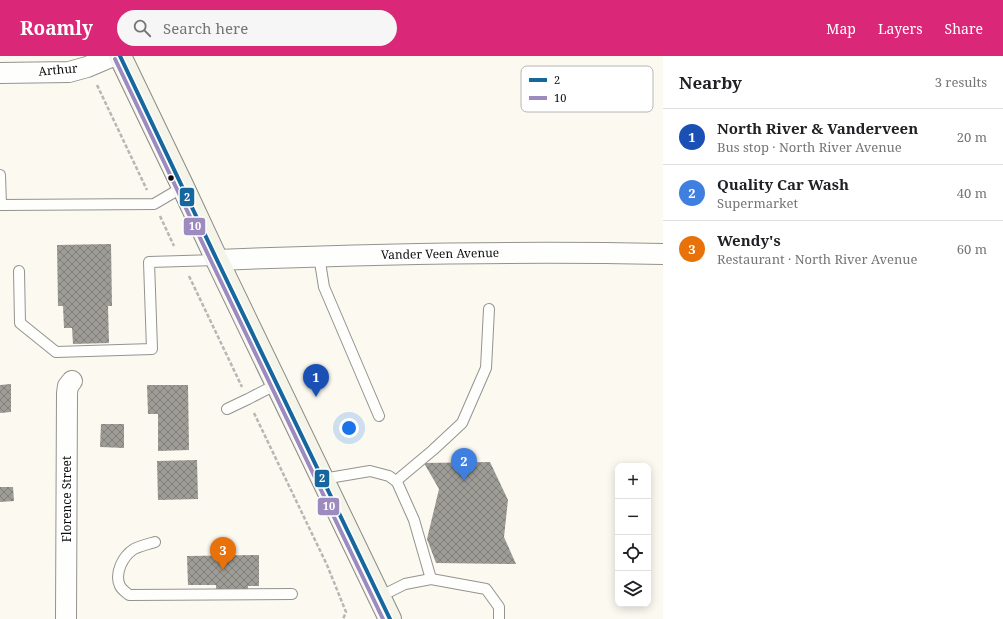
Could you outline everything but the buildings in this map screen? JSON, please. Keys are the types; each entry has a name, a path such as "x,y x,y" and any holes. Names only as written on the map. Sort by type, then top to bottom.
{"main road":[{"path":"120,56 390,619"}],"street":[{"name":"Arthur","path":"0,72 69,72 87,67 113,56"},
{"name":"Vander Veen Avenue","path":"217,260 319,256 587,253 663,254"},
{"name":"Florence Street","path":"66,619 67,393 68,386 72,380"}],"lane":[{"path":"0,174 1,205 154,204 183,187"},
{"path":"319,256 324,287 379,416"},
{"path":"19,271 20,323 56,352 152,349 149,262 217,260"},
{"path":"396,481 462,423 486,368 489,309"},
{"path":"227,409 277,384"},
{"path":"323,479 370,471 389,476 396,481 414,520 431,579"},
{"path":"155,542 134,549 126,555 122,563 119,570 118,579 120,587 129,595 292,594"},
{"path":"379,597 404,584 431,579 486,589 499,607 499,619"}],"path":[{"path":"96,83 327,565 346,612 343,619"}],"transit line":[{"name":"2","path":"120,56 390,619"},
{"name":"10","path":"115,59 383,619"}],"place":[{"name":"North River & Vanderveen","path":"316,397"},
{"name":"Quality Car Wash","path":"464,481"},
{"name":"Wendy's","path":"223,570"}]}
